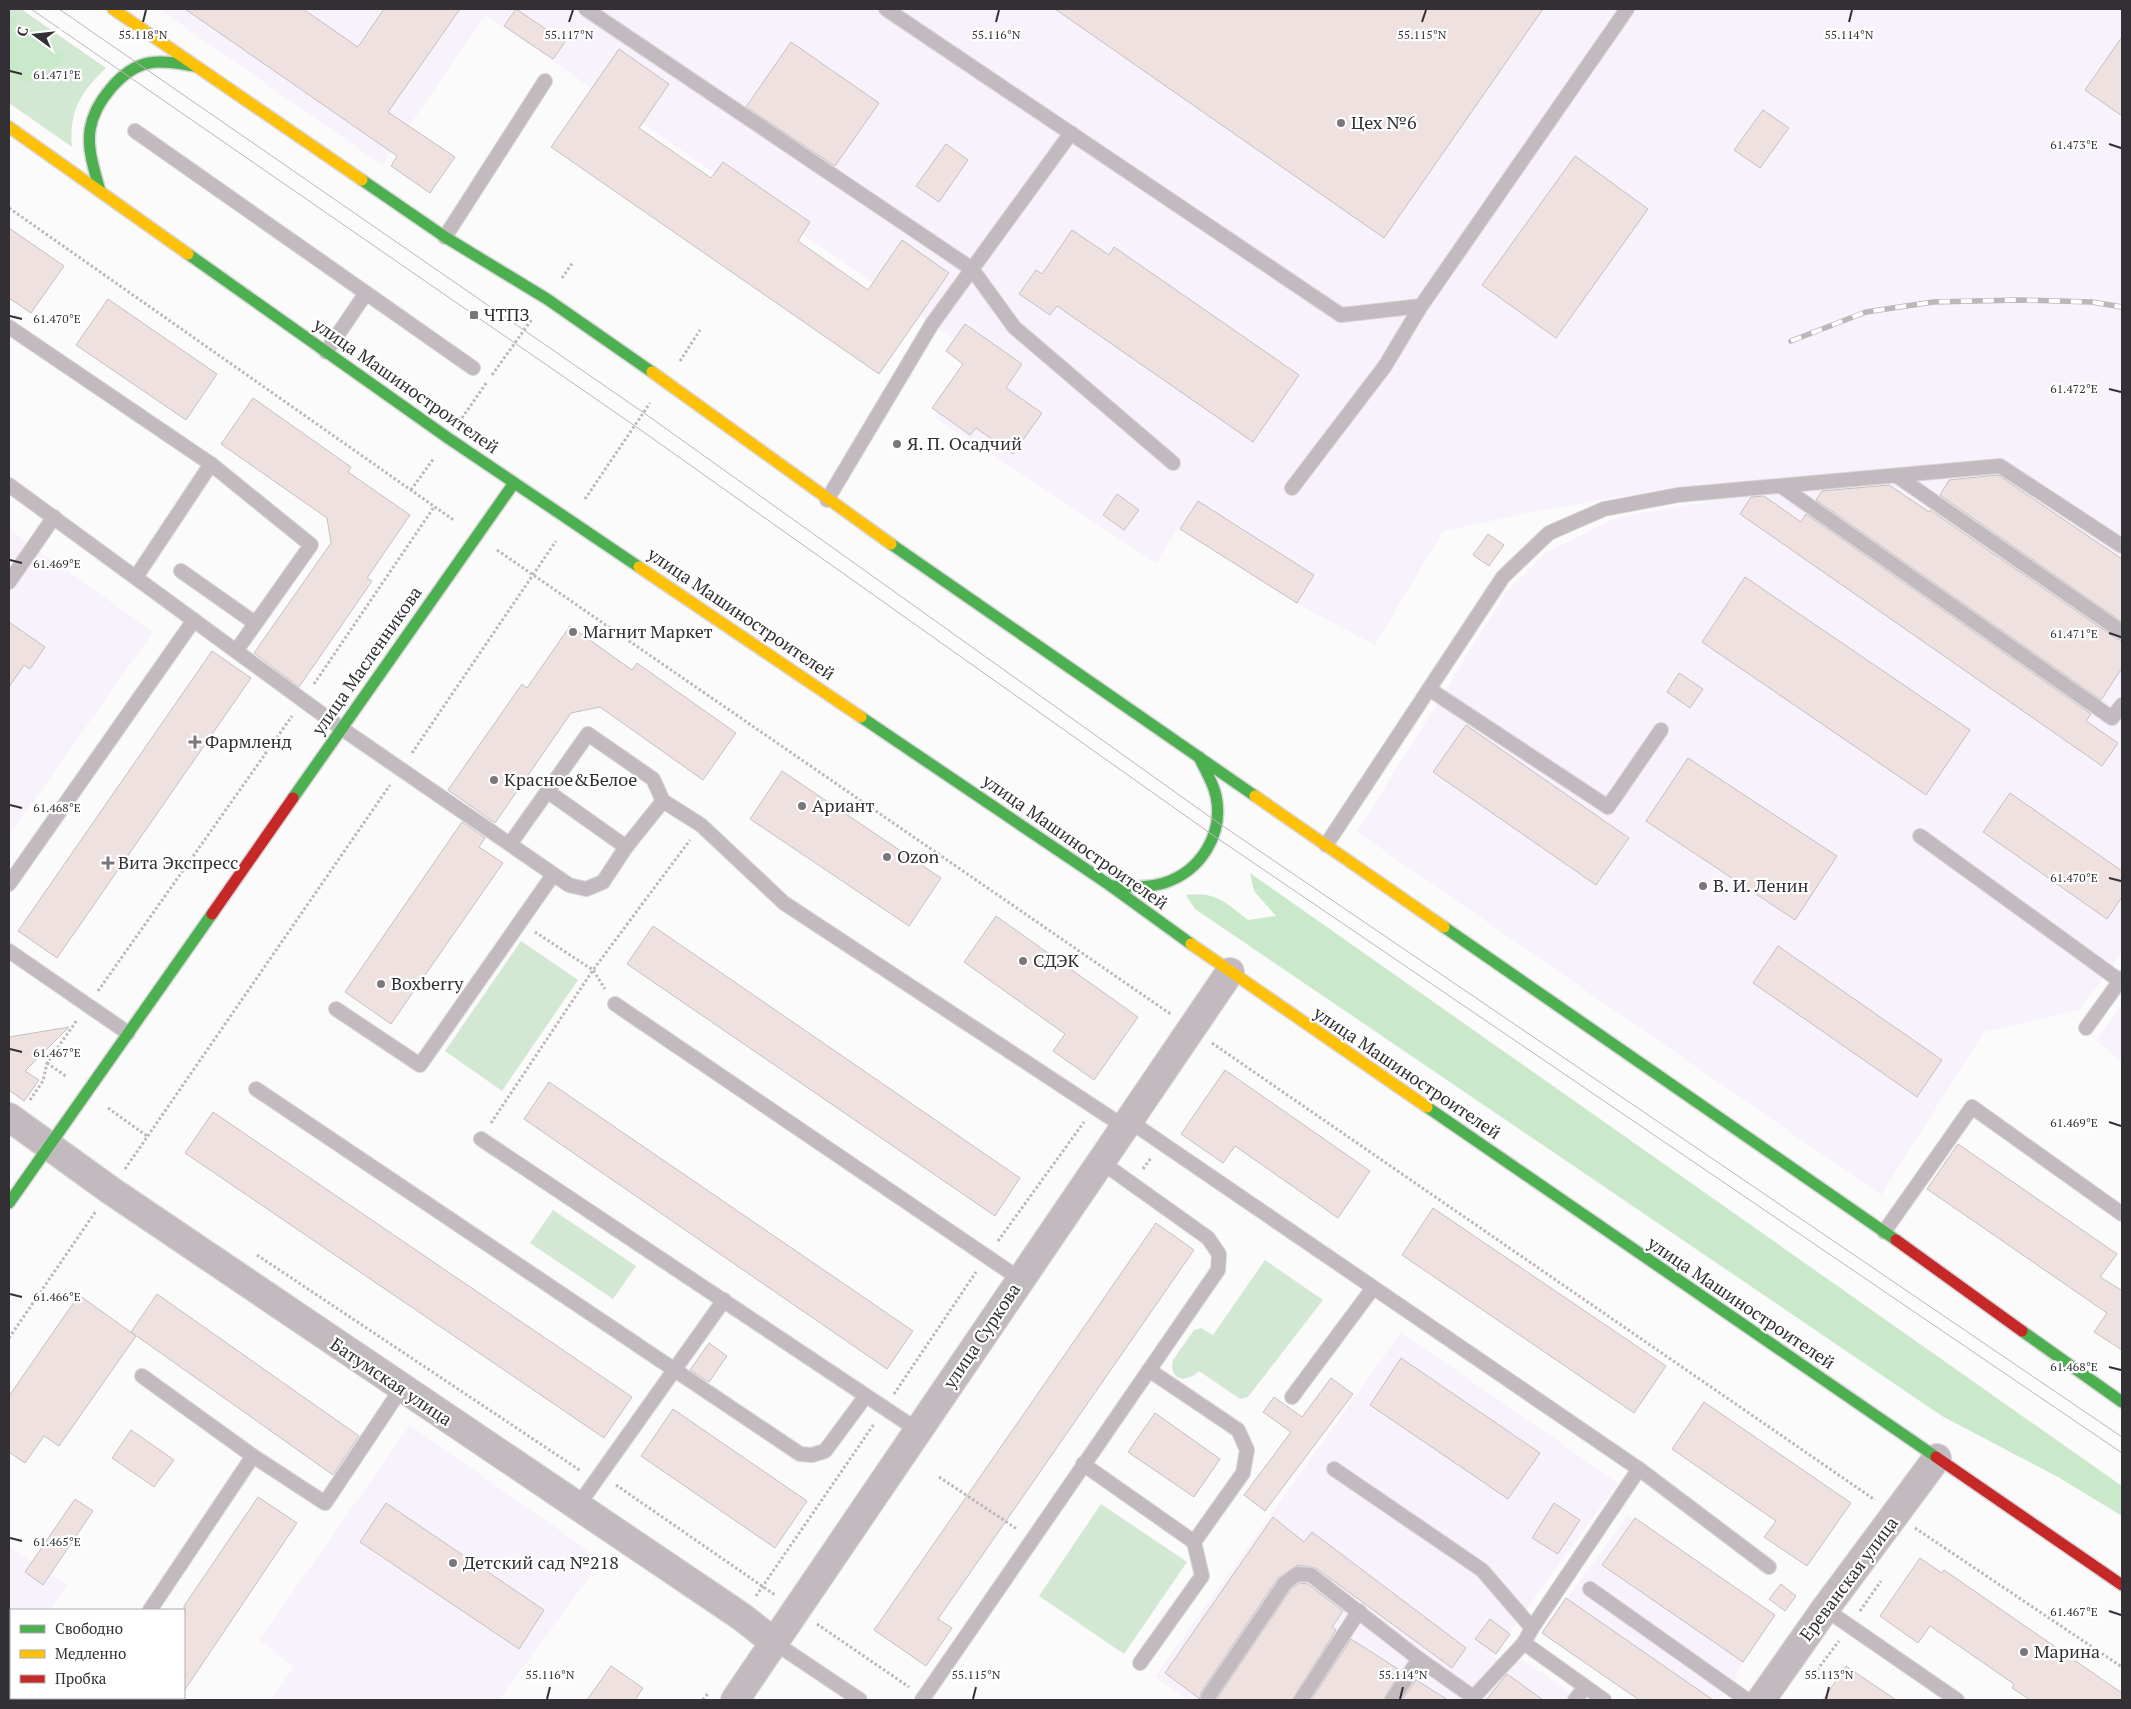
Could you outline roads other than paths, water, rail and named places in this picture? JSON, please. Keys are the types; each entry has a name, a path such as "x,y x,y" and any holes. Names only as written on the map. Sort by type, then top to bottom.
{"main road":[{"path":"113,9 445,237 547,299 666,381 827,500 1884,1232 2122,1402"},
{"path":"100,191 91,154 90,129 97,110 112,88 140,66 168,62 196,66"},
{"name":"улица Машиностроителей","path":"9,127 514,483 1111,886 1230,972 2122,1585"},
{"name":"улица Масленникова","path":"9,1203 514,483"},
{"path":"1111,886 1139,888 1166,883 1189,872 1204,854 1214,836 1217,796 1199,757"}],"street":[{"name":"улица Суркова","path":"735,1700 919,1431 1190,1028 1230,972"},
{"name":"Батумская улица","path":"11,1118 110,1190 401,1389 742,1617 775,1643"},
{"name":"Ереванская улица","path":"1762,1699 1937,1458"}],"lane":[{"path":"586,9 972,269 1014,327 1173,463"},
{"path":"886,9 1341,315 1421,306"},
{"path":"1292,488 1385,366 1421,306 1627,9"},
{"path":"445,237 545,81"},
{"path":"135,131 473,368"},
{"path":"827,500 932,324 1071,133"},
{"path":"326,352 366,293"},
{"path":"9,327 211,464 311,545 236,651"},
{"path":"136,577 211,464"},
{"path":"1326,845 1503,578 1549,533 1604,509 1678,496 2000,466 2122,546"},
{"path":"1897,476 2122,632"},
{"path":"9,485 341,728 569,885 586,889 603,882 626,847 663,801"},
{"path":"1781,486 2112,718 2122,705"},
{"path":"9,582 54,517"},
{"path":"181,571 256,623"},
{"path":"9,884 194,620"},
{"path":"1429,689 1608,807 1661,730"},
{"path":"510,844 588,734 653,779 663,801 700,825 784,903 1126,1123 1161,1143 1639,1469 1770,1567"},
{"path":"547,791 626,847"},
{"path":"1920,836 2121,980 2086,1028"},
{"path":"336,1009 420,1065 553,875"},
{"path":"9,951 128,1033"},
{"path":"615,1004 1020,1279"},
{"path":"256,1089 673,1371 800,1454 812,1454 825,1450 865,1397"},
{"path":"1884,1232 1972,1107 2122,1214"},
{"path":"481,1138 724,1300 865,1397 919,1431"},
{"path":"923,1699 1218,1270 1218,1254 1208,1238 1100,1161"},
{"path":"1292,1397 1373,1288"},
{"path":"577,1506 724,1300"},
{"path":"1149,1370 1238,1430 1247,1450 1244,1473 1194,1542"},
{"path":"142,1376 253,1456 325,1503 401,1389"},
{"path":"151,1609 253,1456"},
{"path":"1083,1464 1194,1542 1202,1576 1140,1663"},
{"path":"1334,1469 1482,1570 1532,1628"},
{"path":"1208,1697 1285,1583 1297,1574 1311,1575 1472,1699 1524,1643 1532,1628 1639,1469"},
{"path":"1590,1589 1762,1699"},
{"path":"1825,1610 1957,1700"},
{"path":"1301,1700 1359,1611"},
{"path":"775,1643 860,1700"},
{"path":"1524,1643 1604,1700"},
{"path":"1392,1700 1419,1659"},
{"path":"1575,1700 1585,1687"}],"tram line":[{"path":"31,9 635,426 1214,836 2122,1453"},
{"path":"59,9 644,413 1217,822 2122,1437"}],"railway":[{"path":"1791,341 1866,312 1933,302 2020,300 2092,302 2122,307"}],"place":[{"name":"Цех №6","path":"1341,123"},
{"name":"ЧТПЗ","path":"474,315"},
{"name":"Я. П. Осадчий","path":"897,444"},
{"name":"Магнит Маркет","path":"573,632"},
{"name":"Фармленд","path":"195,742"},
{"name":"Красное&Белое","path":"494,780"},
{"name":"Ариант","path":"802,806"},
{"name":"Ozon","path":"887,857"},
{"name":"Вита Экспресс","path":"108,863"},
{"name":"В. И. Ленин","path":"1703,886"},
{"name":"СДЭК","path":"1023,961"},
{"name":"Boxberry","path":"381,984"},
{"name":"Детский сад №218","path":"453,1563"},
{"name":"Марина","path":"2024,1652"}]}
